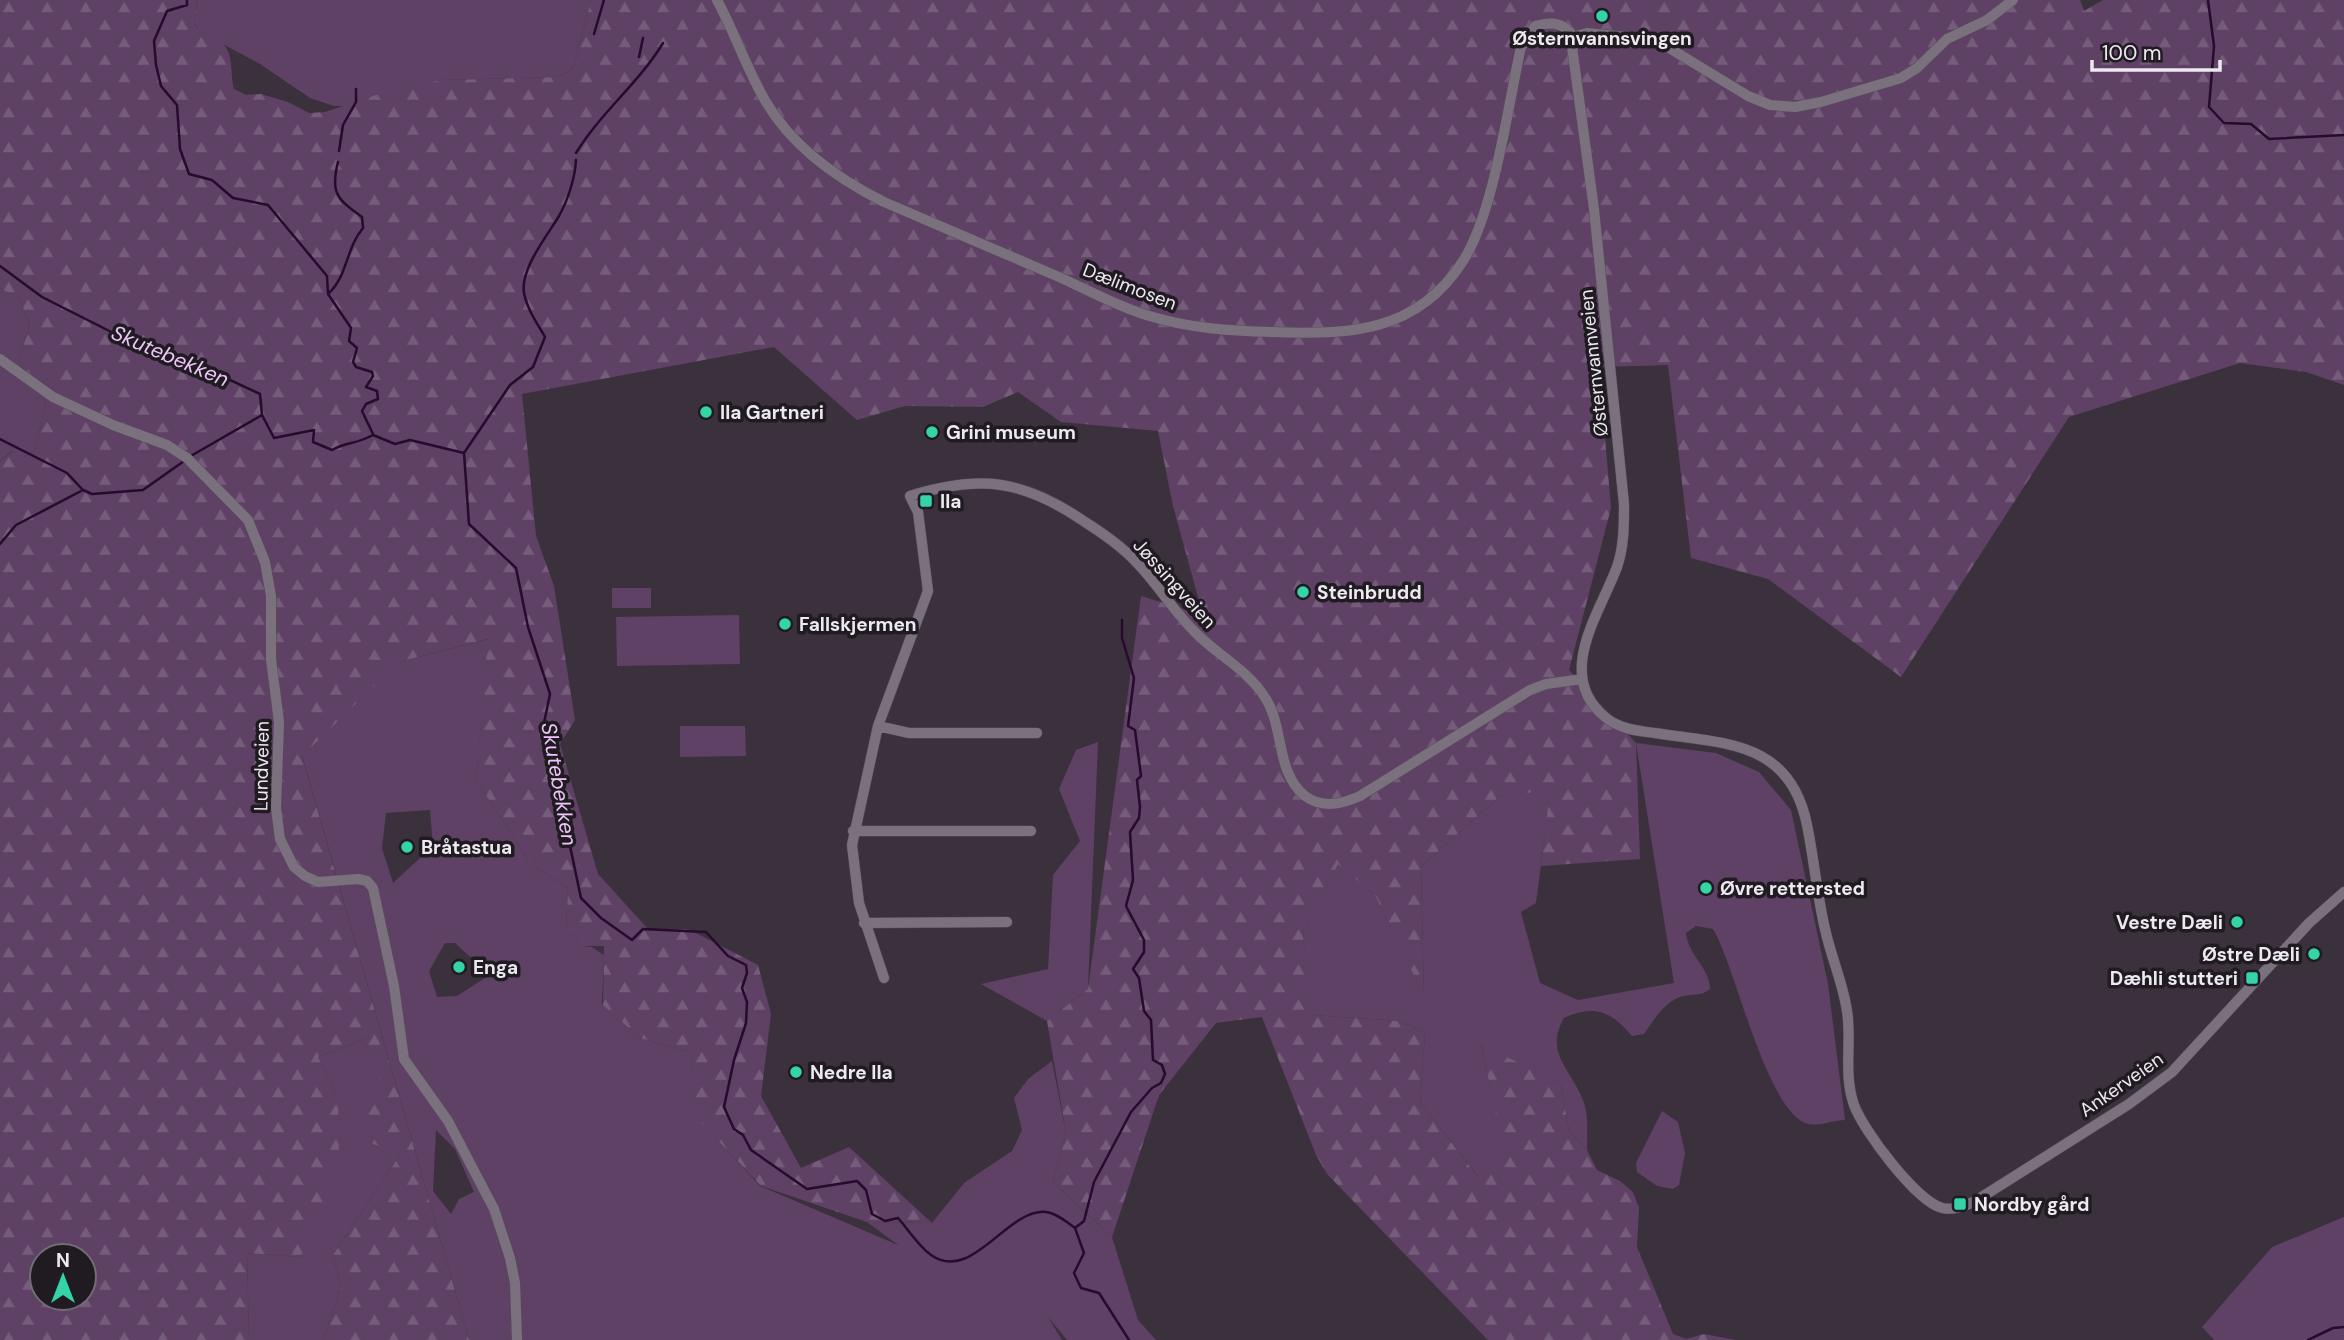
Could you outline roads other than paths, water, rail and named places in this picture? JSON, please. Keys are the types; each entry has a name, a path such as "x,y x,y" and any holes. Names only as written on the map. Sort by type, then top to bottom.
{"street":[{"name":"Dælimosen","path":"717,0 767,104 795,140 843,180 884,202 1144,314 1204,329 1243,331 1338,334 1360,331 1402,317 1423,305 1443,287 1462,262 1481,220 1521,47 1535,26 1555,23 1563,25 1572,34"},
{"path":"1572,34 1656,40 1748,96 1770,105 1795,107 1835,99 1901,78 1917,68 1947,40 1987,20 2013,0"},
{"name":"Østernvannveien","path":"1572,34 1611,351 1624,504 1621,552 1588,637 1582,657 1582,679"},
{"name":"Lundveien","path":"0,359 53,397 113,425 167,445 234,503 257,538 271,596 271,659 279,722 276,808 280,839 294,867 305,876 318,882 358,878 367,881 373,888 394,986 404,1059 461,1142 494,1209 515,1283 517,1340"},
{"name":"Jøssingveien","path":"884,978 864,923 855,875 853,831 878,726 928,591 918,512 910,496 960,482 989,482 1026,489 1067,510 1126,552 1199,636 1258,688 1270,706 1282,755 1293,782 1304,795 1318,803 1338,804 1360,796 1530,690 1546,684 1582,679"},
{"name":"Ankerveien","path":"1582,679 1594,704 1619,725 1742,747 1765,757 1790,780 1804,809 1824,927 1846,1003 1848,1073 1854,1104 1865,1127 1919,1193 1935,1205 1950,1209 1977,1200 2157,1084 2189,1056 2309,923 2344,892"},
{"path":"878,726 909,733 1037,733"},
{"path":"853,831 1031,831"},
{"path":"864,923 1007,922"}],"waterway":[{"path":"187,0 187,5 167,11 154,41 161,86 177,105 180,149 189,174 212,180 233,198 268,205 327,276 328,294 351,328 349,341 357,348 353,362 356,367 372,372 373,376 366,387 377,391 378,399 366,404 362,411 373,434"},
{"path":"594,34 604,0"},
{"path":"2208,0 2214,46 2209,107 2224,123 2251,124 2269,139 2344,135"},
{"path":"639,57 643,38"},
{"path":"576,153 663,43"},
{"path":"339,151 343,125 356,102 356,89"},
{"path":"464,453 510,385 533,367 545,337 527,305 524,284 530,263 565,203 573,181 576,160"},
{"path":"329,293 340,278 353,244 363,228 362,217 341,200 335,188 338,162"},
{"name":"Skutebekken","path":"0,266 42,297 147,350 166,350 260,394 262,415 274,438 314,430 313,442 332,450 373,435 395,444 410,440 464,453 469,524 516,568 528,627 550,694 544,723 581,898 601,918 632,940 643,929 706,932 728,956 746,965 747,973 742,988 747,1002 746,1023 734,1060 724,1107 734,1129 743,1135 751,1150 807,1189 857,1181 866,1190 872,1214 885,1221 898,1218 926,1251 946,1261 961,1260 975,1253 1017,1221 1032,1214 1050,1213 1075,1228"},
{"path":"189,457 262,415"},
{"path":"0,439 67,473 83,490 92,494 143,490 184,461"},
{"path":"0,544 16,525 83,490"},
{"path":"1075,1228 1084,1221 1094,1182 1131,1112 1152,1088 1161,1083 1165,1074 1162,1065 1153,1060 1151,1020 1144,1011 1139,978 1133,969 1144,952 1144,940 1126,906 1133,880 1130,832 1139,818 1137,780 1141,776 1135,730 1128,726 1134,678 1122,638 1122,620"},
{"path":"1075,1228 1084,1253 1074,1273 1081,1288 1099,1293 1129,1340"},
{"path":"2308,1340 2333,1328 2344,1327"}],"place":[{"name":"Østernvannsvingen","path":"1602,16"},
{"name":"Ila Gartneri","path":"706,412"},
{"name":"Grini museum","path":"932,432"},
{"name":"Ila","path":"926,501"},
{"name":"Steinbrudd","path":"1303,592"},
{"name":"Fallskjermen","path":"785,624"},
{"name":"Bråtastua","path":"407,847"},
{"name":"Øvre rettersted","path":"1706,888"},
{"name":"Vestre Dæli","path":"2237,922"},
{"name":"Østre Dæli","path":"2314,954"},
{"name":"Enga","path":"459,967"},
{"name":"Dæhli stutteri","path":"2252,978"},
{"name":"Nedre Ila","path":"796,1072"},
{"name":"Nordby gård","path":"1960,1204"}]}
